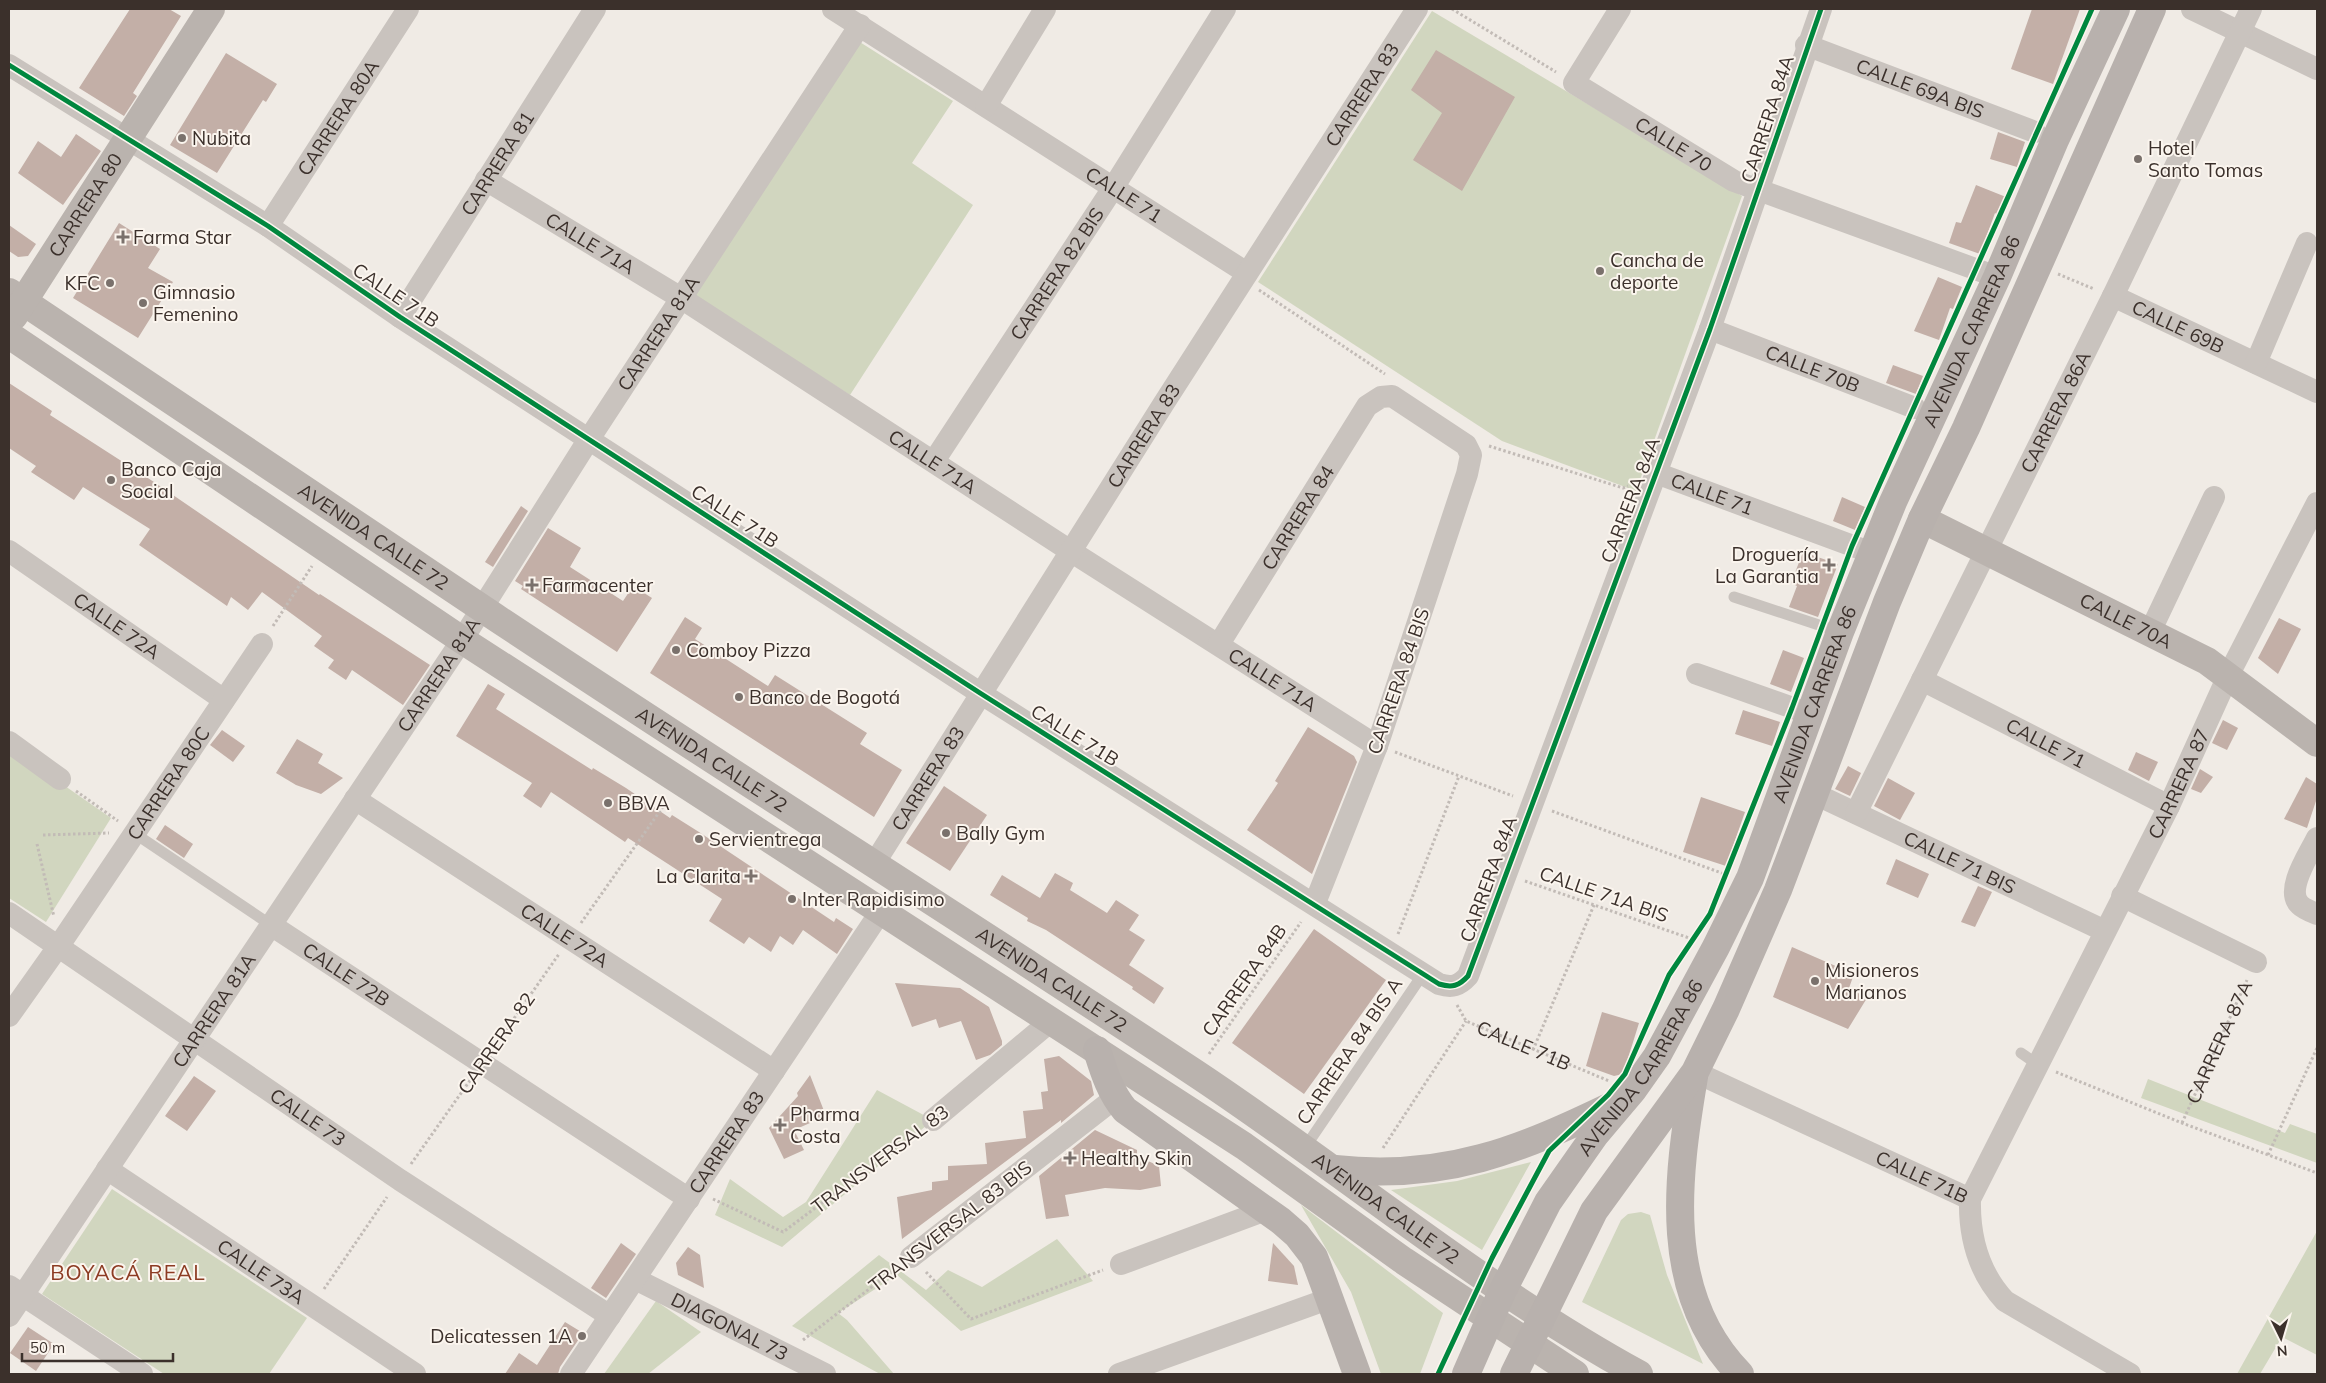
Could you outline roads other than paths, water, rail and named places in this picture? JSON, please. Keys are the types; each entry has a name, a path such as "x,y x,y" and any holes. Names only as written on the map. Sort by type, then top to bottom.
{"main road":[{"name":"CARRERA 80","path":"14,305 127,140 211,9"},
{"name":"AVENIDA CARRERA 86","path":"1466,1374 1502,1292 1548,1202 1621,1092 1644,1077 1669,1036 1750,878 1840,632 1893,502 1997,277 2055,140 2116,9"},
{"name":"AVENIDA CARRERA 86","path":"1514,1374 1584,1229 1607,1192 1695,1072 1757,941 1815,794 1886,602 1922,519 1966,428 2039,266 2152,9"},
{"name":"AVENIDA CALLE 72","path":"14,305 1196,1073 1334,1169 1502,1292 1639,1374"},
{"name":"AVENIDA CALLE 72","path":"9,334 462,640 1244,1146 1490,1319 1575,1374"},
{"name":"CALLE 70A","path":"1922,519 2207,661 2317,743"},
{"path":"1097,1050 1106,1080 1115,1098 1136,1118 1266,1210 1292,1230 1306,1246 1314,1257 1331,1298 1357,1374"},
{"path":"1695,1072 1684,1148 1680,1205 1682,1260 1687,1281 1708,1332 1726,1360 1740,1374"},
{"path":"1334,1169 1386,1173 1418,1172 1454,1165 1514,1149 1544,1138 1621,1092"}],"street":[{"name":"CARRERA 80A","path":"268,226 408,9"},
{"name":"CARRERA 81","path":"400,317 595,9"},
{"name":"CALLE 71","path":"834,9 1247,273"},
{"path":"986,106 1045,9"},
{"name":"CARRERA 82 BIS","path":"934,461 1113,188 1225,9"},
{"name":"CARRERA 83","path":"874,864 980,693 1072,552 1247,273 1417,9"},
{"name":"CALLE 70","path":"1620,9 1574,83 1734,181 1997,277"},
{"name":"CARRERA 84A","path":"1448,987 1461,984 1468,976 1710,329 1759,190 1806,45 1821,9"},
{"path":"2192,9 2317,69"},
{"name":"CARRERA 86A","path":"1856,813 2113,296 2251,9"},
{"name":"CARRERA 81A","path":"9,1316 16,1290 107,1169 356,799 462,640 589,439 860,26"},
{"name":"CALLE 69A BIS","path":"1806,45 2035,132"},
{"name":"CALLE 71B","path":"9,65 268,226 400,317 980,693 1315,903 1423,974 1448,987"},
{"name":"CALLE 71A","path":"486,180 681,298 1072,552 1377,746"},
{"path":"2256,363 2307,243"},
{"name":"CALLE 69B","path":"2113,296 2317,392"},
{"name":"CALLE 70B","path":"1710,329 1915,408"},
{"name":"CARRERA 84","path":"1219,644 1367,406 1386,396 1469,450"},
{"name":"CARRERA 84 BIS","path":"1315,903 1377,746 1469,450"},
{"name":"CALLE 71","path":"1656,473 1872,553"},
{"path":"2150,632 2214,497"},
{"name":"CARRERA 87","path":"1970,1199 2029,1058 2104,931 2169,806 2228,676 2317,504"},
{"name":"CALLE 72A","path":"9,551 224,700"},
{"name":"CARRERA 80C","path":"9,1016 59,946 262,644"},
{"path":"1697,674 1810,714"},
{"name":"CALLE 71","path":"1922,680 2169,806"},
{"path":"9,742 60,778"},
{"name":"CALLE 71 BIS","path":"1815,794 2104,931"},
{"name":"CALLE 72A","path":"356,799 774,1071"},
{"path":"2317,838 2295,880 2296,898 2300,905 2317,914"},
{"path":"2122,896 2256,962"},
{"name":"CARRERA 83","path":"571,1374 881,911"},
{"name":"CALLE 73","path":"9,913 400,1180 610,1316"},
{"name":"CALLE 72B","path":"271,926 482,1064 692,1194"},
{"name":"TRANSVERSAL 83","path":"933,1120 1051,1021"},
{"name":"CALLE 71B","path":"1695,1072 1970,1199 1974,1241 1982,1269 1993,1288 2005,1302 2130,1374"},
{"name":"TRANSVERSAL 83 BIS","path":"911,1257 1115,1098"},
{"name":"CALLE 73A","path":"107,1169 415,1374"},
{"path":"1120,1264 1266,1210"},
{"name":"DIAGONAL 73","path":"635,1279 825,1374"},
{"path":"16,1290 142,1374"},
{"path":"1119,1374 1331,1298"}],"lane":[{"path":"1734,597 1840,632"},
{"name":"CALLE 72B","path":"134,833 271,926"},
{"name":"CARRERA 84 BIS A","path":"1304,1149 1423,974"}],"place":[{"name":"Nubita","path":"182,138"},
{"name":"Hotel Santo Tomas","path":"2138,159"},
{"name":"Farma Star","path":"123,237"},
{"name":"Cancha de deporte","path":"1600,271"},
{"name":"KFC","path":"110,283"},
{"name":"Gimnasio Femenino","path":"143,303"},
{"name":"Banco Caja Social","path":"111,480"},
{"name":"Droguería La Garantia","path":"1829,565"},
{"name":"Farmacenter","path":"532,585"},
{"name":"Comboy Pizza","path":"676,650"},
{"name":"Banco de Bogotá","path":"739,697"},
{"name":"BBVA","path":"608,803"},
{"name":"Bally Gym","path":"946,833"},
{"name":"Servientrega","path":"699,839"},
{"name":"La Clarita","path":"751,876"},
{"name":"Inter Rapidisimo","path":"792,899"},
{"name":"Misioneros Marianos","path":"1815,981"},
{"name":"Pharma Costa","path":"780,1125"},
{"name":"Healthy Skin","path":"1070,1158"},
{"name":"Delicatessen 1A","path":"582,1336"}],"district":[{"name":"BOYACÁ REAL","path":"128,1272"}]}
